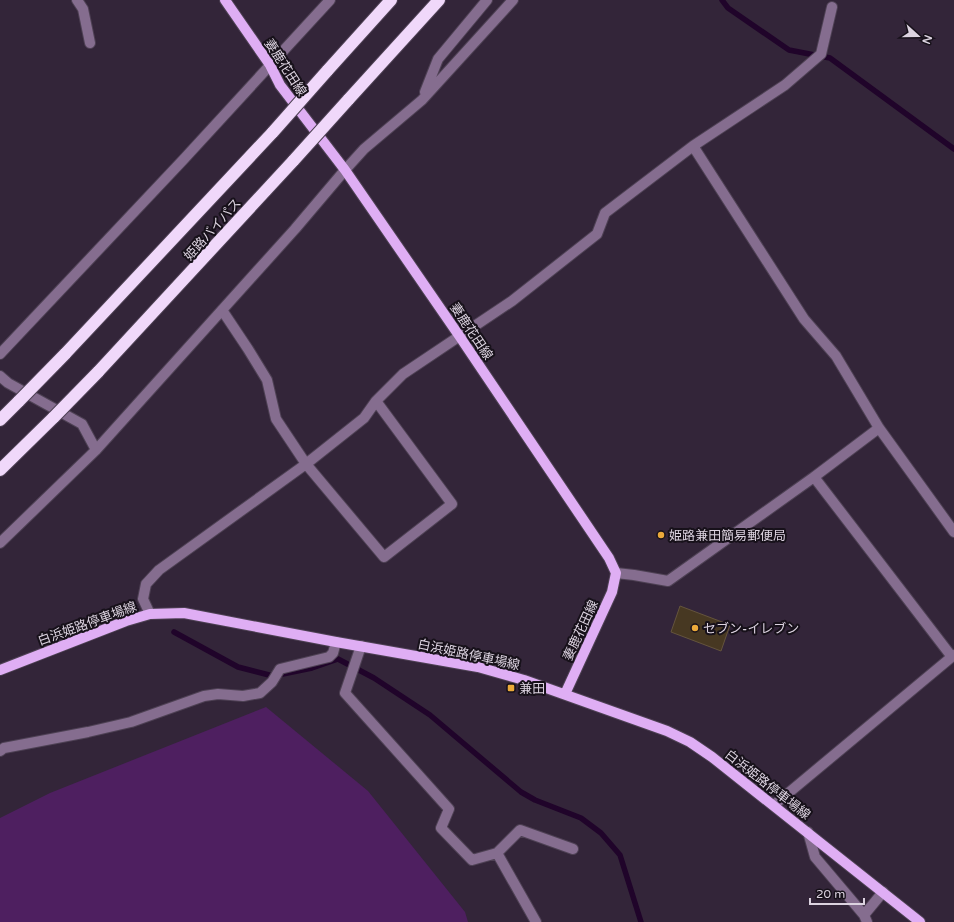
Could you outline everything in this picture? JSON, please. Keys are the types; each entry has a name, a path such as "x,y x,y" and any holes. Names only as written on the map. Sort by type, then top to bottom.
{"highway":[{"name":"姫路バイパス","path":"0,420 65,354 273,132 391,0"},
{"name":"姫路バイパス","path":"0,470 98,372 294,160 439,0"}],"main road":[{"name":"妻鹿花田線","path":"225,0 270,65 280,85 345,170 610,558 616,573 612,592 565,694"},
{"name":"白浜姫路停車場線","path":"0,670 126,621 150,614 184,613 478,667 524,680 565,694 667,731 690,742 712,756 920,922"}],"street":[{"path":"77,0 85,4 90,44"},
{"path":"0,354 183,160 330,0"},
{"path":"422,100 438,59 487,0"},
{"path":"0,542 96,450 295,229 364,149 422,100 513,0"},
{"path":"150,614 143,599 146,584 159,570 306,464 364,418 376,401 403,374 512,301 597,234 605,212 693,146 785,85 821,54 832,7"},
{"path":"693,146 804,319 836,356 879,428 954,532"},
{"path":"222,310 267,380 276,419 306,464 384,557 452,504 376,401"},
{"path":"0,376 8,383 82,424 96,450"},
{"path":"616,573 668,581 814,477 879,428"},
{"path":"774,805 953,656 814,477"},
{"path":"0,751 4,748 131,722 204,696 218,694 243,696 260,693 272,682 280,669 329,657 333,653 336,642"},
{"path":"361,646 345,693 449,809 441,828 472,860 498,853 520,830 573,849"},
{"path":"808,832 815,857 866,918 883,892"},
{"path":"498,853 536,922"}],"shaded area":[{"path":"266,707 368,791 465,912 468,922 0,922 0,818 50,793"}],"building":[{"path":"680,606 730,625 721,651 671,632"}],"waterway":[{"path":"722,0 728,8 789,50 830,58 954,149"},
{"path":"174,632 238,667 273,676 312,668 338,659 374,678 430,715 521,792 535,800 581,818 601,833 620,855 641,922"}],"place":[{"name":"姫路兼田簡易郵便局","path":"661,535"},
{"name":"セブン-イレブン","path":"695,628"},
{"name":"兼田","path":"511,688"}]}
